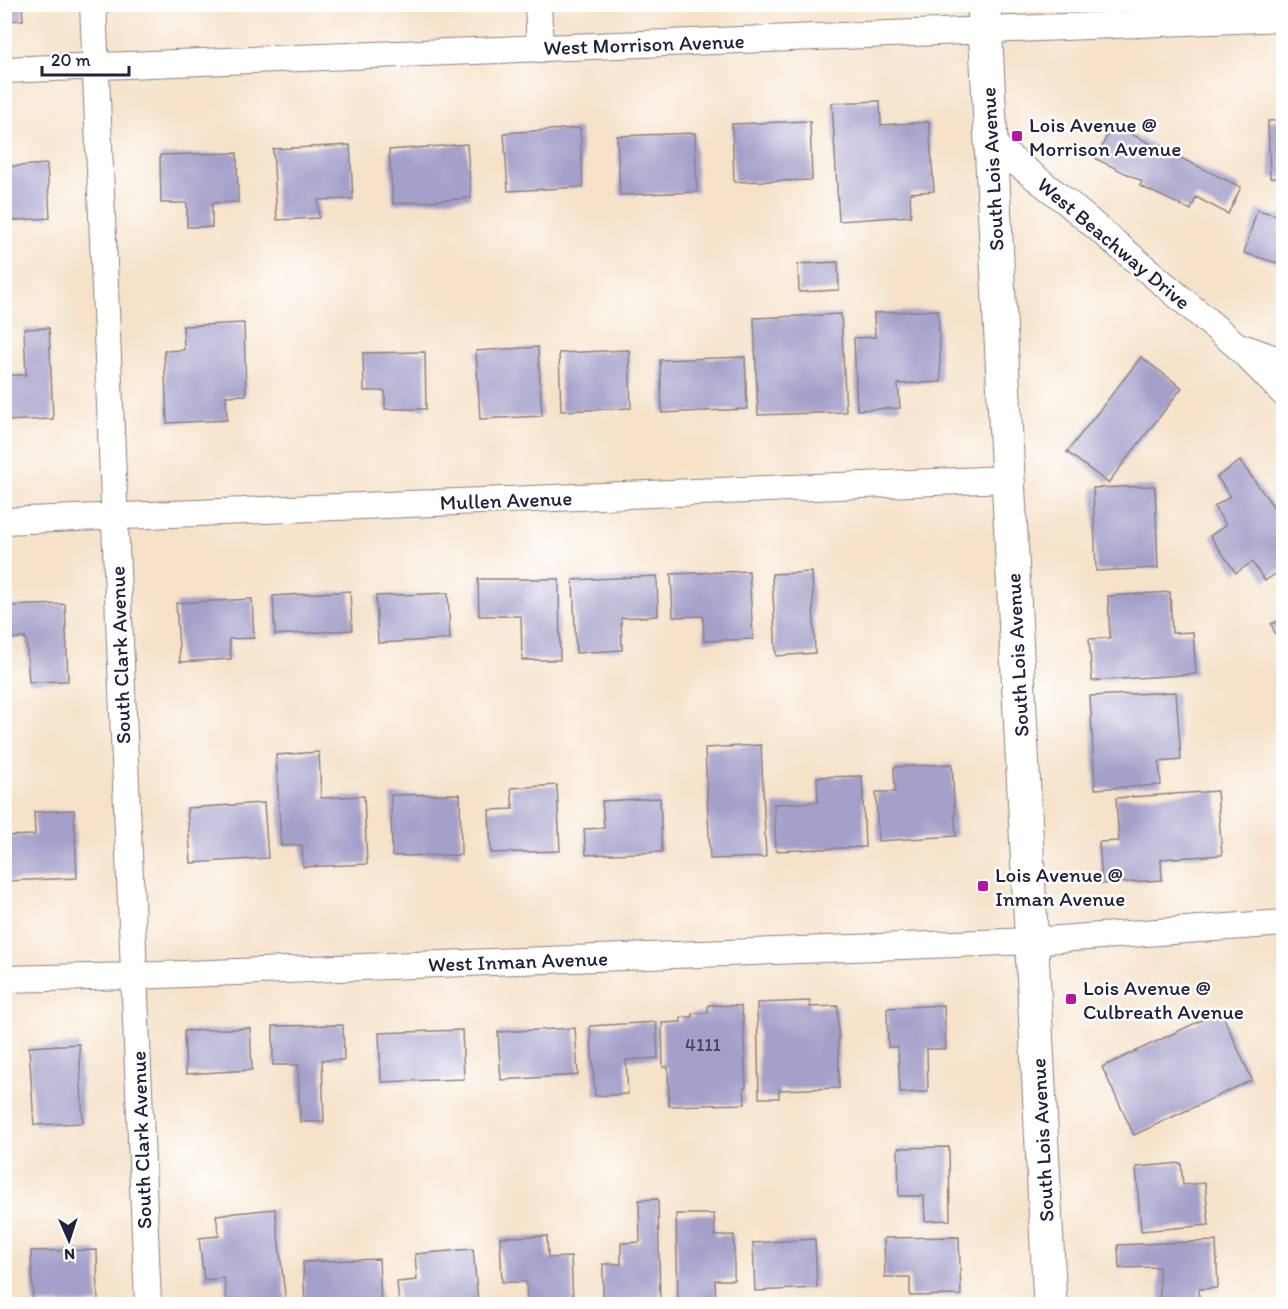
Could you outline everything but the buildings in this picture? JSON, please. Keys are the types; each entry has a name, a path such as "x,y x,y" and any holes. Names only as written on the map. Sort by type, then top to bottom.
{"street":[{"name":"South Clark Avenue","path":"93,4 148,1305"},
{"path":"538,4 540,49"},
{"name":"West Morrison Avenue","path":"4,70 540,49 985,17 1284,18"},
{"name":"South Lois Avenue","path":"985,17 1050,1305"},
{"name":"West Beachway Drive","path":"991,143 1068,203 1236,345 1284,394"},
{"name":"West Beachway Drive","path":"1236,345 1284,362"},
{"name":"Mullen Avenue","path":"4,521 1008,479"},
{"name":"West Inman Avenue","path":"4,979 134,976 1031,941 1284,923"}],"place":[{"name":"Lois Avenue @ Morrison Avenue","path":"1017,136"},
{"name":"Lois Avenue @ Inman Avenue","path":"983,886"},
{"name":"Lois Avenue @ Culbreath Avenue","path":"1071,999"}]}
